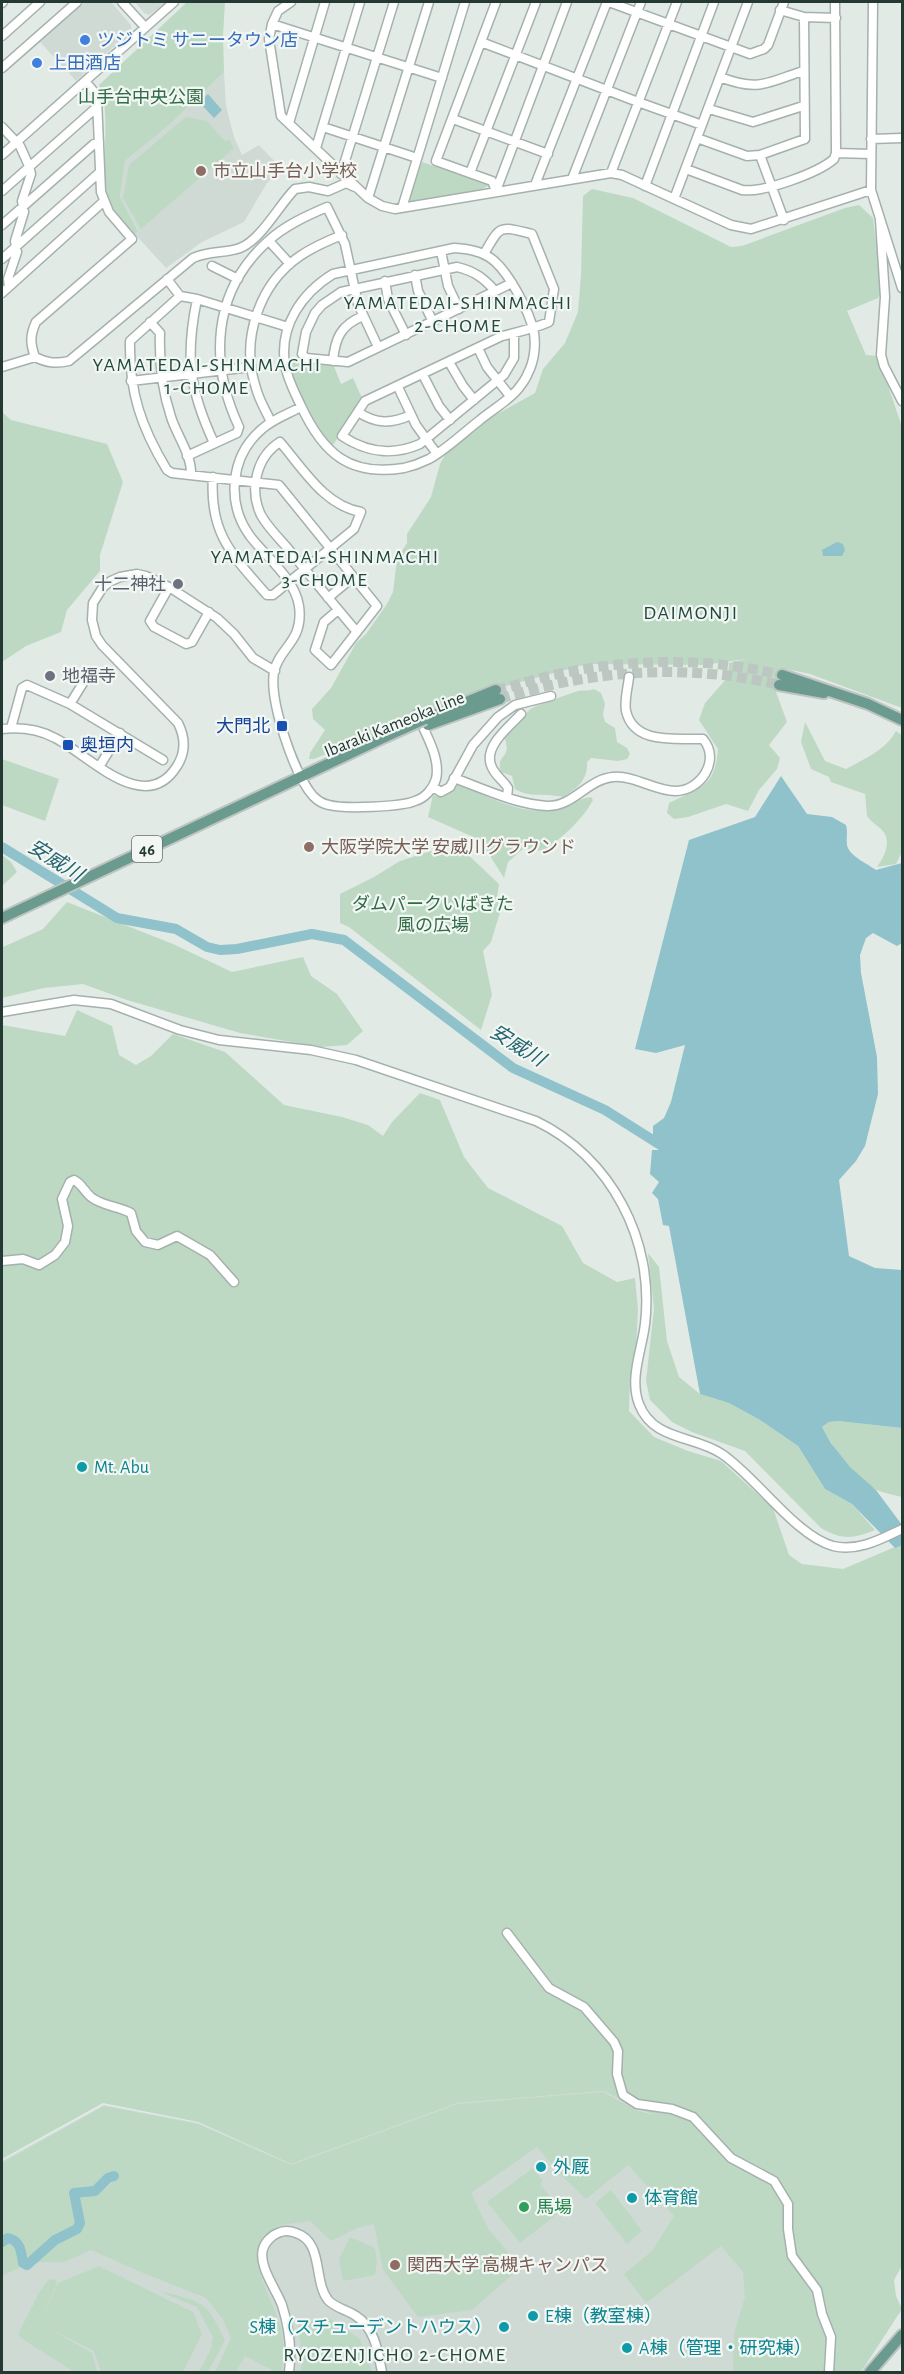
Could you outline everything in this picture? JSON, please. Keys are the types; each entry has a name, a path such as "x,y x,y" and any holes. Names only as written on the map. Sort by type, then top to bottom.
{"main road":[{"path":"781,680 868,704 903,720"},
{"name":"Ibaraki Kameoka Line","path":"2,918 297,779 386,740 423,720 498,695"},
{"path":"870,2373 903,2335"}],"street":[{"path":"2,36 40,2"},
{"path":"2,68 77,2"},
{"path":"122,2 145,27"},
{"path":"2,155 174,2"},
{"path":"291,2 278,11 269,39 281,116 355,187 382,206 402,208 611,173 741,228 752,229 871,190"},
{"path":"289,123 325,2"},
{"path":"316,148 360,2"},
{"path":"341,174 394,2"},
{"path":"368,198 429,2"},
{"path":"402,208 465,2"},
{"path":"496,2 436,161 492,181 496,191"},
{"path":"470,173 536,2"},
{"path":"496,191 567,2"},
{"path":"536,185 608,2 750,54 764,49 769,42 782,6 804,17 836,18"},
{"path":"572,179 641,2"},
{"path":"611,173 677,2"},
{"path":"645,186 714,2"},
{"path":"674,199 748,2"},
{"path":"686,169 742,190 751,191 772,186 828,164 834,159 836,153 835,2"},
{"path":"873,2 871,190 903,288"},
{"path":"697,138 736,154 747,156 760,155 805,139 804,17"},
{"path":"272,24 442,78"},
{"path":"481,42 702,125"},
{"path":"720,77 740,85 757,87 803,71"},
{"path":"35,357 30,334 36,322 132,239 104,202 95,93 86,81"},
{"path":"709,109 753,122 804,106"},
{"path":"2,191 97,107"},
{"path":"453,119 548,154"},
{"path":"2,127 16,141 30,166 22,201 24,212 15,241 17,252 8,279 9,286"},
{"path":"323,127 417,158"},
{"path":"871,139 903,138"},
{"path":"2,225 99,142"},
{"path":"836,153 870,154"},
{"path":"760,155 784,220"},
{"path":"2,258 100,172"},
{"path":"2,367 35,357 44,362 57,364 69,361 193,258 207,252 229,250 248,244 296,189 309,187 328,191 346,183 355,187"},
{"path":"2,293 104,202"},
{"path":"188,456 237,433 239,427 231,409 220,370 219,351 226,307 238,279 258,251 269,240 294,223 327,207 342,235 363,315 378,347"},
{"path":"880,214 885,297 881,355 884,366 903,401"},
{"path":"484,255 497,231 506,228 532,234 554,289 549,322 532,329 514,333 502,336 365,401 342,436 360,447 375,451 393,451 412,447 426,439 498,382 514,358 514,333"},
{"path":"271,422 256,388 251,367 250,350 255,317 272,284 290,264 316,246 342,235"},
{"path":"269,240 290,264"},
{"path":"462,249 484,255 506,272 532,329 535,348 531,366 522,384 437,454 413,466 372,469 350,464 323,445 312,429 288,377 285,364 285,340 288,327 306,295 333,274 350,270 441,251 462,249"},
{"path":"441,251 448,286 459,309"},
{"path":"212,266 238,279"},
{"path":"495,291 474,271 457,267 341,292 322,305 306,332 302,354 306,358 348,362 512,283"},
{"path":"415,275 418,291 433,322"},
{"path":"167,279 180,296 226,307 288,327"},
{"path":"385,281 388,299 406,335"},
{"path":"180,296 130,341 131,381 145,430 167,470 172,473 279,485 377,606 331,665 315,650 324,622 338,610"},
{"path":"197,299 190,334 190,374 201,415 214,443"},
{"path":"333,361 336,339 340,332 346,325 363,315"},
{"path":"150,322 160,333 162,378 171,419 191,465 190,475"},
{"path":"478,348 487,367 510,396"},
{"path":"449,362 474,400"},
{"path":"131,381 251,367"},
{"path":"423,375 439,406 450,420"},
{"path":"398,387 411,415 437,454"},
{"path":"302,407 271,422 252,438 240,457 235,479 235,505 244,527 289,583 299,603 299,628 274,671 275,701 297,779 320,802 336,806 400,804 417,801 433,787 437,765 423,720"},
{"path":"358,412 367,418 385,422 411,415"},
{"path":"213,477 212,505 220,534 267,595 273,595 289,583 305,570 354,529 361,512 343,507 327,497 280,442 265,457 256,481 256,494 261,515 305,570 357,632"},
{"path":"163,759 70,704 27,686 22,688 6,728 33,730 53,737 126,783 152,785 166,778 173,771 181,758 184,739 178,723 102,645 93,628 93,603 103,587 129,574 146,576 169,587 226,625 253,658 274,671"},
{"path":"328,598 353,577"},
{"path":"169,587 150,621 154,627 186,644 192,642 209,612"},
{"path":"454,778 532,805 551,806 568,801 599,780 614,777 675,791 688,789 706,772 711,758 710,747 703,739 644,736 632,726 626,709 629,677"},
{"path":"70,704 83,683"},
{"path":"433,787 441,792 446,791 473,745 498,717 515,705 550,696"},
{"path":"507,796 508,788 490,764 490,753 495,743 521,714"},
{"path":"99,767 120,733"},
{"path":"5,1011 74,1000 111,1004 180,1029 228,1042 311,1050 356,1060 536,1121 565,1137 586,1154 600,1170 614,1189 628,1215 640,1255 645,1292 645,1324 636,1371 636,1393 640,1406 654,1425 675,1437 698,1443 724,1455 817,1539 843,1547 869,1544 903,1529"},
{"path":"2,1261 22,1259 39,1265 58,1252 67,1234 62,1199 70,1182 74,1180 78,1181 92,1198 131,1213 136,1231 145,1242 158,1245 177,1236 202,1248 234,1282"},
{"path":"507,1933 549,1988 584,2007 614,2042 618,2051 617,2074 623,2095 637,2104 672,2109 693,2117 731,2158 774,2181 788,2204 788,2229 792,2256 817,2290 822,2314 831,2337 829,2373"},
{"path":"289,2373 291,2343 281,2304 263,2262 263,2249 268,2240 279,2232 292,2231 304,2235 312,2246 324,2294 330,2302 358,2317 371,2331 382,2373"}],"shaded area":[{"path":"85,2 111,2 131,25 131,31 76,81 40,42"},
{"path":"135,2 167,2 149,15 144,13"},
{"name":"市立山手台小学校","path":"224,72 226,106 234,137 242,155 259,145 282,169 267,183 244,222 202,242 166,268 135,234 138,230 120,197 125,161 167,127"},
{"name":"関西大学 高槻キャンパス","path":"604,2091 637,2110 656,2116 679,2117 699,2129 719,2155 807,2321 809,2372 2,2372 2,2161 104,2105 198,2123 291,2164 458,2103"}],"green space":[{"name":"山手台中央公園","path":"187,2 225,2 224,72 167,127 125,161 120,197 138,231 135,234 117,214 109,200 105,173 105,111 99,85"},
{"path":"186,117 207,121 225,141 229,140 234,148 141,229 123,198 129,165"},
{"path":"422,162 490,185 478,191 407,202"},
{"path":"592,189 633,198 731,247 742,246 859,205 873,218 882,291 878,298 847,311 866,355 878,356 902,427 902,708 810,674 782,668 776,692 787,722 769,745 780,758 777,769 759,790 748,811 726,804 688,817 674,819 667,813 669,803 697,790 704,785 713,772 718,749 699,720 705,703 728,677 729,663 745,659 705,665 587,664 459,699 314,759 309,759 310,753 325,730 313,719 312,709 331,688 356,643 366,634 387,604 393,592 397,559 407,543 407,534 431,497 440,464 451,444 465,432 535,393 543,369 565,343 578,312 583,196"},
{"path":"287,359 333,364 341,384 353,378 363,400 331,448 324,442 292,381"},
{"path":"2,412 11,420 107,444 123,482 100,555 100,571 67,610 61,632 26,646 2,662"},
{"path":"594,689 601,693 605,704 603,714 605,722 615,728 617,742 627,748 630,754 627,759 618,761 591,758 587,762 584,779 573,791 563,797 520,792 515,789 512,776 501,772 500,766 507,746 505,739 514,726 534,707 577,691"},
{"path":"805,722 825,761 846,769 881,749 896,731 902,735 902,852 896,864 877,867 885,853 887,839 882,830 867,816 865,794 831,782 829,777 811,769 801,742"},
{"path":"2,759 59,779 45,821 2,805"},
{"path":"459,785 525,809 553,809 591,797 593,800 577,822 544,851 523,849 508,862 504,878 480,840 428,817 433,795 445,796"},
{"name":"ダムパークいばきた 風の広場","path":"462,849 499,884 497,898 502,906 491,942 483,951 492,995 481,1030 349,927 340,923 340,894 400,861 431,851 457,856"},
{"path":"2,855 11,862 17,872 2,886"},
{"path":"67,902 173,944 232,972 303,957 311,976 337,994 363,1031 347,1045 321,1047 240,1033 127,1000 83,984 44,988 2,998 3,947 43,929"},
{"path":"77,1010 112,1026 119,1055 136,1065 151,1056 173,1034 225,1052 284,1105 368,1125 383,1136 392,1122 420,1093 440,1100 464,1157 488,1188 562,1226 583,1263 617,1282 635,1278 638,1309 636,1350 630,1379 629,1411 654,1437 721,1461 773,1508 789,1555 802,1564 843,1569 902,1544 902,2266 894,2280 896,2296 902,2309 861,2372 733,2372 734,2333 745,2297 743,2272 721,2246 646,2303 624,2274 652,2251 674,2216 628,2165 586,2199 537,2147 471,2193 489,2230 521,2267 472,2310 418,2317 383,2270 374,2224 357,2228 331,2241 310,2221 277,2227 265,2235 259,2245 258,2257 264,2284 282,2334 284,2353 282,2372 272,2372 245,2356 236,2372 215,2372 231,2338 223,2319 206,2298 91,2250 64,2262 32,2262 56,2241 81,2227 81,2212 77,2196 95,2193 106,2188 116,2174 104,2175 94,2189 73,2189 69,2196 75,2213 75,2225 54,2238 25,2262 23,2248 18,2239 5,2235 2,2238 2,2163 104,2106 198,2124 291,2165 458,2104 603,2092 636,2110 655,2115 637,2109 604,2091 458,2103 291,2164 198,2122 103,2103 2,2159 2,1025 65,1036"},
{"path":"648,1253 659,1267 667,1341 679,1377 700,1394 729,1403 760,1420 798,1446 825,1489 852,1504 875,1530 848,1537 835,1535 821,1528 745,1451 692,1432 672,1422 650,1400 646,1381 654,1309"},
{"path":"829,1422 902,1428 902,1497 875,1489 859,1477 845,1461 822,1427"},
{"name":"馬場","path":"533,2168 543,2181 540,2184 561,2211 520,2243 487,2202"},
{"path":"611,2190 642,2231 627,2244 595,2203"},
{"path":"350,2237 375,2248 377,2261 375,2275 343,2281 339,2259"},
{"path":"8,2241 17,2247 22,2266 2,2276 2,2245"},
{"path":"99,2266 193,2312 202,2334 183,2372 101,2372 94,2351 48,2328 92,2353 97,2372 70,2372 71,2370 21,2338 18,2334 48,2280 55,2279 57,2283 40,2324 58,2283"},
{"path":"164,2292 188,2298 203,2306 219,2327 225,2340 208,2372 199,2372 211,2349 213,2337 197,2307"},
{"path":"326,2316 360,2339 372,2372 300,2372 303,2361 298,2325"}],"water":[{"path":"208,94 222,110 214,118 199,102"},
{"path":"837,542 843,544 845,550 842,556 823,556 822,550"},
{"path":"781,776 807,814 832,817 846,825 848,849 859,859 876,870 902,863 902,943 897,946 873,933 866,938 860,955 861,973 877,1057 878,1094 865,1146 856,1161 839,1180 849,1256 875,1268 902,1270 902,1428 838,1421 829,1422 822,1427 831,1443 850,1467 876,1490 902,1525 902,1545 895,1548 852,1504 825,1489 798,1446 760,1420 729,1403 700,1394 669,1226 663,1225 658,1199 652,1193 659,1182 650,1174 652,1150 659,1150 660,1139 653,1138 653,1126 664,1118 671,1102 685,1045 656,1053 635,1049 689,840 755,817"}],"waterway":[{"name":"安威川","path":"2,847 117,918 176,929 207,947 220,950 237,949 312,934 344,940 513,1068 605,1110 670,1151"},
{"path":"2,2242 8,2238 16,2242 20,2248 23,2263 27,2265 55,2240 77,2229 80,2223 74,2193 95,2191 108,2178 114,2176"}],"tunnel":[{"path":"496,690 590,668 645,663 728,665 782,675"},
{"path":"500,699 569,681 639,673 709,674 779,685"}],"place":[{"name":"ツジトミ サニータウン店","path":"85,40"},
{"name":"上田酒店","path":"37,63"},
{"name":"市立山手台小学校","path":"201,171"},
{"name":"十二神社","path":"178,584"},
{"name":"地福寺","path":"50,676"},
{"name":"大門北","path":"282,726"},
{"name":"奥垣内","path":"68,745"},
{"name":"大阪学院大学 安威川グラウンド","path":"309,847"},
{"name":"Mt. Abu","path":"82,1467"},
{"name":"外厩","path":"541,2167"},
{"name":"体育館","path":"632,2198"},
{"name":"馬場","path":"524,2207"},
{"name":"関西大学 高槻キャンパス","path":"395,2265"},
{"name":"E棟（教室棟）","path":"533,2316"},
{"name":"S棟（スチューデントハウス）","path":"504,2327"},
{"name":"A棟（管理・研究棟）","path":"627,2348"}],"district":[{"name":"YAMATEDAI-SHINMACHI 2-CHOME","path":"458,314"},
{"name":"YAMATEDAI-SHINMACHI 1-CHOME","path":"207,376"},
{"name":"YAMATEDAI-SHINMACHI 3-CHOME","path":"325,568"},
{"name":"DAIMONJI","path":"691,612"},
{"name":"RYOZENJICHO 2-CHOME","path":"395,2354"}]}
